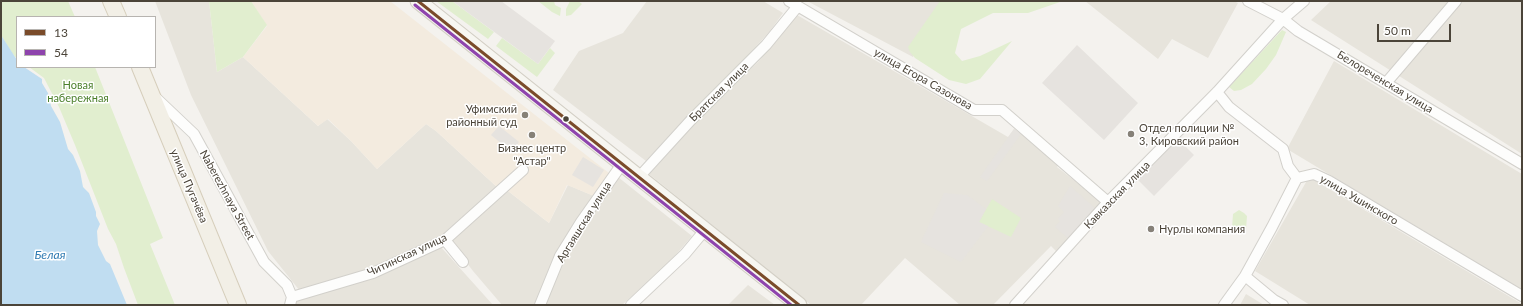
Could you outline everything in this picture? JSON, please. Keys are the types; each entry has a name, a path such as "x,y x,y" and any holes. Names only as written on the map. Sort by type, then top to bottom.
{"main road":[{"path":"111,1 118,16"},
{"path":"418,1 799,305"},
{"name":"улица Пугачёва","path":"140,68 238,305"}],"street":[{"name":"Белореченская улица","path":"1248,1 1283,19 1298,31 1522,164"},
{"name":"Кавказская улица","path":"1016,305 1108,202 1217,92 1283,19 1304,1"},
{"path":"1386,83 1456,1"},
{"name":"Братская улица","path":"639,177 691,120 766,45 793,3"},
{"name":"улица Егора Сазонова","path":"793,3 974,110 1002,110 1108,202"},
{"name":"Naberezhnaya Street","path":"149,91 194,134 264,262 287,286 291,301"},
{"path":"1217,92 1229,107 1282,149 1288,166 1297,178 1272,228 1245,276 1224,305"},
{"name":"Аргаяшская улица","path":"540,305 560,256 622,164"},
{"name":"Читинская улица","path":"291,301 373,273 445,240 523,170"},
{"name":"улица Ушинского","path":"1297,178 1314,174 1329,181 1522,296"},
{"path":"631,305 685,254 705,230"},
{"path":"445,240 463,262"},
{"path":"1245,276 1274,300 1283,305"}],"shaded area":[{"path":"155,1 209,1 217,72 243,57 318,126 327,119 351,141 377,169 426,124 436,131 498,188 443,235 410,252 371,269 300,291 268,251 191,95"},
{"path":"251,1 390,1 609,173 594,196 567,185 549,223 508,191 498,188 436,131 426,124 377,169 328,119 318,126 243,57 267,26"},
{"path":"452,1 501,1 555,41 538,64"},
{"path":"647,1 763,1 783,13 770,31 751,52 678,126 646,161 553,90 579,51 623,33"},
{"path":"807,1 943,1 913,57"},
{"path":"1085,1 1234,1 1238,3 1208,58 1172,39 1158,59"},
{"path":"1331,1 1522,1 1522,154 1311,20"},
{"path":"797,15 1008,137 1014,129 1060,162 1057,167 1103,203 1057,252 1051,246 993,305 960,305 905,258 861,305 811,305 649,174 680,138 719,98 758,62"},
{"path":"1077,45 1138,103 1104,140 1042,83"},
{"path":"1334,61 1522,174 1522,290 1287,149"},
{"path":"499,126 519,142 512,152 491,135"},
{"path":"1014,129 1021,134 987,181 980,177"},
{"path":"1178,139 1194,155 1154,196 1138,180"},
{"path":"583,157 604,170 593,187 572,175"},
{"path":"618,177 692,236 667,265 622,305 542,305 562,257"},
{"path":"1309,177 1522,305 1310,305 1255,271"},
{"path":"568,185 594,196 537,305 502,305 450,241 508,191 549,223"},
{"path":"1070,186 1096,209 1069,239 1055,227 1060,221 1058,219 1064,212 1058,206"},
{"path":"944,193 967,195 986,209 979,222 988,226 961,262 921,242"},
{"path":"440,246 493,305 293,305 295,299"},
{"path":"748,285 775,305 728,305"},
{"path":"1246,294 1264,305 1240,305"}],"green space":[{"path":"1,1 68,1 75,16 16,16 16,58 1,35"},
{"path":"209,1 251,1 267,25 243,57 217,72"},
{"path":"436,1 452,1 494,32 488,39"},
{"path":"538,1 554,1 555,5 561,8 560,16 552,12"},
{"path":"570,1 578,1 582,4 571,15 566,16 566,9"},
{"path":"940,1 1063,1 1028,13 993,13 961,29 955,53 962,61 980,56 1012,41 980,79 966,84 949,80 915,58 908,47"},
{"path":"1282,30 1286,32 1276,55 1266,69 1252,84 1241,90 1234,91 1229,87"},
{"path":"502,38 538,64 550,48 555,53 537,77 496,46"},
{"name":"Новая набережная","path":"30,68 95,68 163,238 150,244 175,305 138,305 116,244 108,229 59,107 44,78"},
{"path":"992,199 1021,218 1011,237 979,222"},
{"path":"1239,210 1247,216 1246,229 1232,228 1233,214"}],"water":[{"name":"Белая","path":"1,35 16,58 16,68 26,68 42,79 42,83 48,93 51,106 60,122 68,149 73,155 80,171 83,187 89,193 96,212 96,216 100,224 97,231 98,245 106,261 110,264 127,305 1,305"}],"transit line":[{"name":"13","path":"418,1 799,305"},
{"name":"54","path":"415,5 791,305"}],"place":[{"name":"Уфимский районный суд","path":"525,115"},
{"name":"Отдел полиции № 3, Кировский район","path":"1131,134"},
{"name":"Бизнес центр \"Астар\"","path":"532,135"},
{"name":"Нурлы компания","path":"1151,229"}]}
